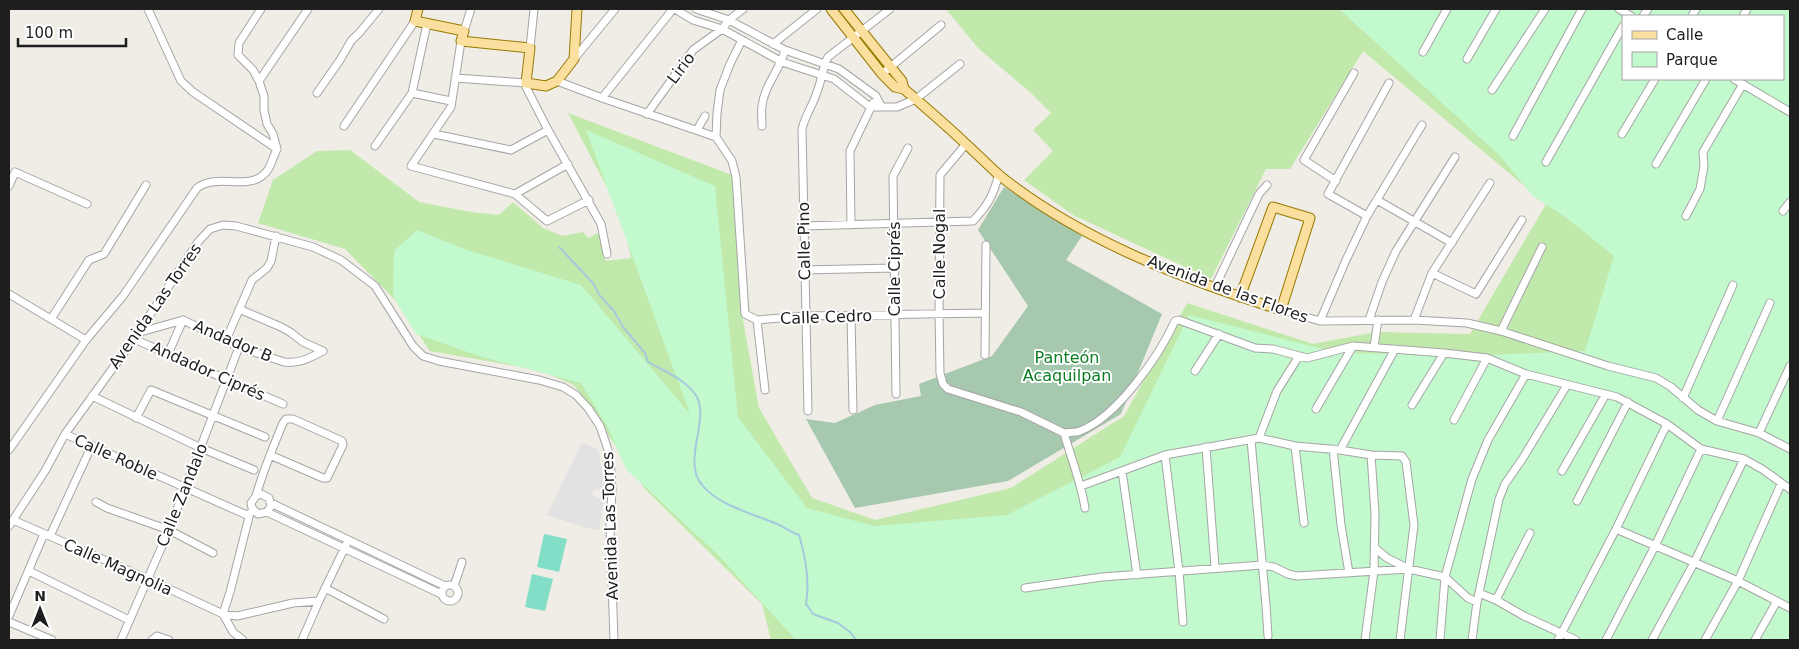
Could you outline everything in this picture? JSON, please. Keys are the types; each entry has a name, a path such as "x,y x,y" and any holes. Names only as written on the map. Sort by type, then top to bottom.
{"main road":[{"path":"418,9 415,22 464,31 461,40 530,48 526,83 546,86 556,81 574,59 577,9"},
{"name":"Avenida de las Flores","path":"831,9 882,74 895,87 904,89 999,174 1037,201 1071,223 1151,262 1215,288 1281,310"},
{"name":"Avenida de las Flores","path":"844,9 902,81 904,89"},
{"path":"1240,297 1273,207 1310,218 1281,310"}],"street":[{"path":"148,9 181,82 276,149"},
{"path":"261,9 239,43 238,54 253,70 259,82 264,96 267,124 273,134 276,149"},
{"path":"259,82 308,9"},
{"path":"317,93 340,60 350,40 360,32 379,9"},
{"path":"464,31 471,9"},
{"path":"530,48 534,9"},
{"path":"574,59 615,9"},
{"path":"602,98 674,9 693,20 722,29 782,62 822,74 834,80 870,107 881,106 887,108 916,99 960,64"},
{"path":"696,9 729,20 785,50 839,69 876,96 881,106"},
{"name":"Lirio","path":"647,114 693,50 722,29 729,20 743,9"},
{"path":"773,44 817,9"},
{"path":"824,64 828,57 890,9"},
{"path":"1423,52 1447,9"},
{"path":"1468,59 1496,9"},
{"path":"1492,90 1545,9"},
{"path":"1513,136 1582,9"},
{"path":"344,126 415,22"},
{"path":"375,146 412,93 427,24"},
{"path":"882,74 941,25"},
{"path":"1546,162 1622,28"},
{"path":"461,40 451,107 411,166 514,194 547,221 589,200"},
{"path":"742,40 720,90 716,136 732,161 736,177 746,314 758,320 765,390"},
{"path":"762,126 762,106 767,90 782,62 785,50"},
{"name":"Calle Pino","path":"808,411 802,129 804,120 818,92 824,64"},
{"path":"1336,181 1304,160 1354,73"},
{"path":"455,78 526,83 526,87 548,130 601,224 607,254"},
{"path":"1622,134 1654,80"},
{"path":"1656,164 1705,80"},
{"path":"1736,80 1790,112"},
{"path":"556,81 647,114 716,136"},
{"path":"1367,216 1328,194 1390,83"},
{"path":"1686,216 1700,189 1704,166 1703,152 1743,84"},
{"path":"412,93 451,101"},
{"path":"851,225 850,151 876,96"},
{"path":"697,130 705,116"},
{"path":"1320,322 1367,216 1422,125"},
{"path":"434,134 512,150 548,130"},
{"name":"Calle Nogal","path":"966,144 940,175 939,313 940,373 943,384 948,389 1021,412 1064,433"},
{"name":"Calle Ciprés","path":"896,394 893,176 908,148"},
{"name":"Avenida Las Torres","path":"9,450 86,340 123,296 197,188 203,183 214,181 252,182 259,179 269,168 276,149"},
{"path":"1369,320 1382,282 1396,251 1455,157"},
{"path":"514,194 568,164"},
{"path":"9,186 15,172 87,204"},
{"path":"804,226 973,221 984,210 994,194 999,174"},
{"path":"1414,320 1432,273 1490,183"},
{"path":"51,319 89,260 104,254 146,185"},
{"path":"1215,288 1259,194 1267,185"},
{"path":"1377,200 1452,243"},
{"path":"1783,211 1790,202"},
{"path":"1432,273 1476,294 1522,220"},
{"name":"Avenida Las Torres","path":"11,523 45,471 65,434 136,336 198,242 210,230 223,225 236,226 313,246 341,260 375,286 413,346 423,356 439,362 540,380 564,387 576,395 588,408 600,426 610,456 612,490 610,526 614,640"},
{"path":"226,340 252,280 267,268 271,261 276,236"},
{"path":"985,355 986,245"},
{"path":"1501,331 1542,247"},
{"path":"804,270 894,268"},
{"path":"1683,398 1732,285"},
{"path":"9,294 86,340"},
{"path":"1717,421 1770,303"},
{"name":"Andador B","path":"182,320 239,347 284,362 305,361 323,351 303,342 286,329 239,309"},
{"name":"Avenida de las Flores","path":"1281,310 1320,322 1414,320 1467,323 1501,331 1608,366 1656,378 1717,421 1759,433 1790,449"},
{"name":"Calle Cedro","path":"758,320 805,316 939,313 985,314"},
{"path":"851,316 853,410"},
{"path":"136,336 182,320"},
{"path":"168,354 182,320"},
{"path":"1085,508 1082,486 1076,474 1064,433 1079,431 1108,413 1144,374 1175,320 1180,320 1255,348 1273,349 1307,358 1353,346 1444,352 1487,358 1526,374 1606,394 1628,402 1667,424 1700,449 1744,459 1790,489"},
{"path":"1374,347 1378,320"},
{"path":"1195,371 1219,334"},
{"name":"Andador Ciprés","path":"136,336 168,354 283,404"},
{"path":"1316,409 1353,346"},
{"name":"Calle Zandalo","path":"121,640 169,530 239,347"},
{"path":"1349,573 1340,525 1336,450 1395,349"},
{"path":"1412,405 1444,352"},
{"path":"1259,438 1277,391 1299,356"},
{"path":"1454,420 1487,358"},
{"path":"1759,433 1790,366"},
{"path":"1440,640 1445,577 1472,479 1488,440 1526,374"},
{"path":"1472,640 1477,602 1499,499 1505,484 1567,385"},
{"path":"136,418 151,390 265,436"},
{"path":"1562,471 1606,394"},
{"path":"92,396 201,448 254,470"},
{"path":"1577,501 1628,402"},
{"path":"243,640 233,632 223,614 250,516 251,503 256,496 270,455 283,423 289,418 342,441 343,445 327,478 270,455"},
{"path":"1560,637 1616,529 1667,424"},
{"name":"Calle Roble","path":"65,434 250,516"},
{"path":"1082,486 1165,455 1259,438 1295,446 1371,455 1402,456 1406,462 1414,525 1400,640"},
{"path":"1251,440 1268,636"},
{"path":"9,616 29,571 92,445"},
{"path":"1295,446 1304,523"},
{"path":"1206,447 1215,567"},
{"path":"1606,640 1655,546 1700,449"},
{"path":"1165,455 1183,622"},
{"path":"1365,640 1375,548 1375,513 1371,455"},
{"path":"1652,640 1694,563 1744,459"},
{"path":"1122,471 1137,576"},
{"path":"1705,640 1738,581 1781,484"},
{"path":"256,496 266,495 271,502 348,540 445,586 454,586"},
{"path":"96,502 107,508 169,530 214,553"},
{"path":"267,512 271,502"},
{"path":"252,508 258,514 267,512 441,594 446,601 454,600 458,593 454,586 462,562"},
{"name":"Calle Magnolia","path":"11,523 47,535 148,578 223,614"},
{"path":"1616,529 1738,581 1790,608"},
{"path":"1496,600 1530,533"},
{"path":"302,640 348,540"},
{"path":"1375,548 1387,558 1409,568 1445,577 1468,598 1477,602"},
{"path":"1025,588 1102,577 1137,576 1215,567 1262,565 1297,576 1409,568"},
{"path":"29,571 129,620"},
{"path":"441,594 445,586"},
{"path":"325,588 384,619"},
{"path":"1479,593 1496,600 1560,637 1576,640"},
{"path":"223,614 237,616 293,602 319,601"},
{"path":"1755,640 1777,601"},
{"path":"9,622 52,640"},
{"path":"233,632 233,640"},
{"path":"152,640 157,636 169,640"}],"green space":[{"path":"946,9 1790,9 1790,640 771,640 762,604 645,489 574,385 539,370 430,351 396,301 345,249 258,223 273,180 317,151 350,150 419,202 471,212 499,215 513,202 543,228 562,236 583,232 588,238 598,233 606,261 631,258 623,218 568,113 732,175 743,320 759,408 812,498 875,520 1011,488 1124,416 1187,303 1313,344 1376,332 1470,334 1546,204 1363,51 1290,169 1266,169 1211,279 1073,215 1024,180 1053,151 1033,130 1051,113 1030,92 979,49"},
{"path":"1339,9 1790,9 1790,640 796,640 718,555 626,469 608,428 581,383 482,357 416,334 393,296 394,251 417,230 464,249 581,285 690,414 586,130 715,186 738,417 807,508 874,526 1007,515 1120,457 1189,315 1339,353 1486,355 1585,351 1614,256 1564,216 1533,196 1499,155"},
{"name":"Panteón Acaquilpan","path":"1004,187 1082,236 1066,260 1162,314 1121,414 1008,481 855,508 806,419 835,423 875,405 921,396 919,384 992,356 1028,306 978,230"},
{"path":"544,534 567,539 559,572 537,567"},
{"path":"532,574 553,579 545,611 525,607"}],"shaded area":[{"path":"582,442 598,450 605,489 594,490 592,495 604,500 599,530 547,515"}],"waterway":[{"path":"559,247 593,283 600,296 614,311 623,327 645,353 648,362 679,379 695,394 699,403 700,414 694,463 696,475 702,485 726,503 799,535 807,569 806,604 813,614 838,623 850,632 856,640"}]}
